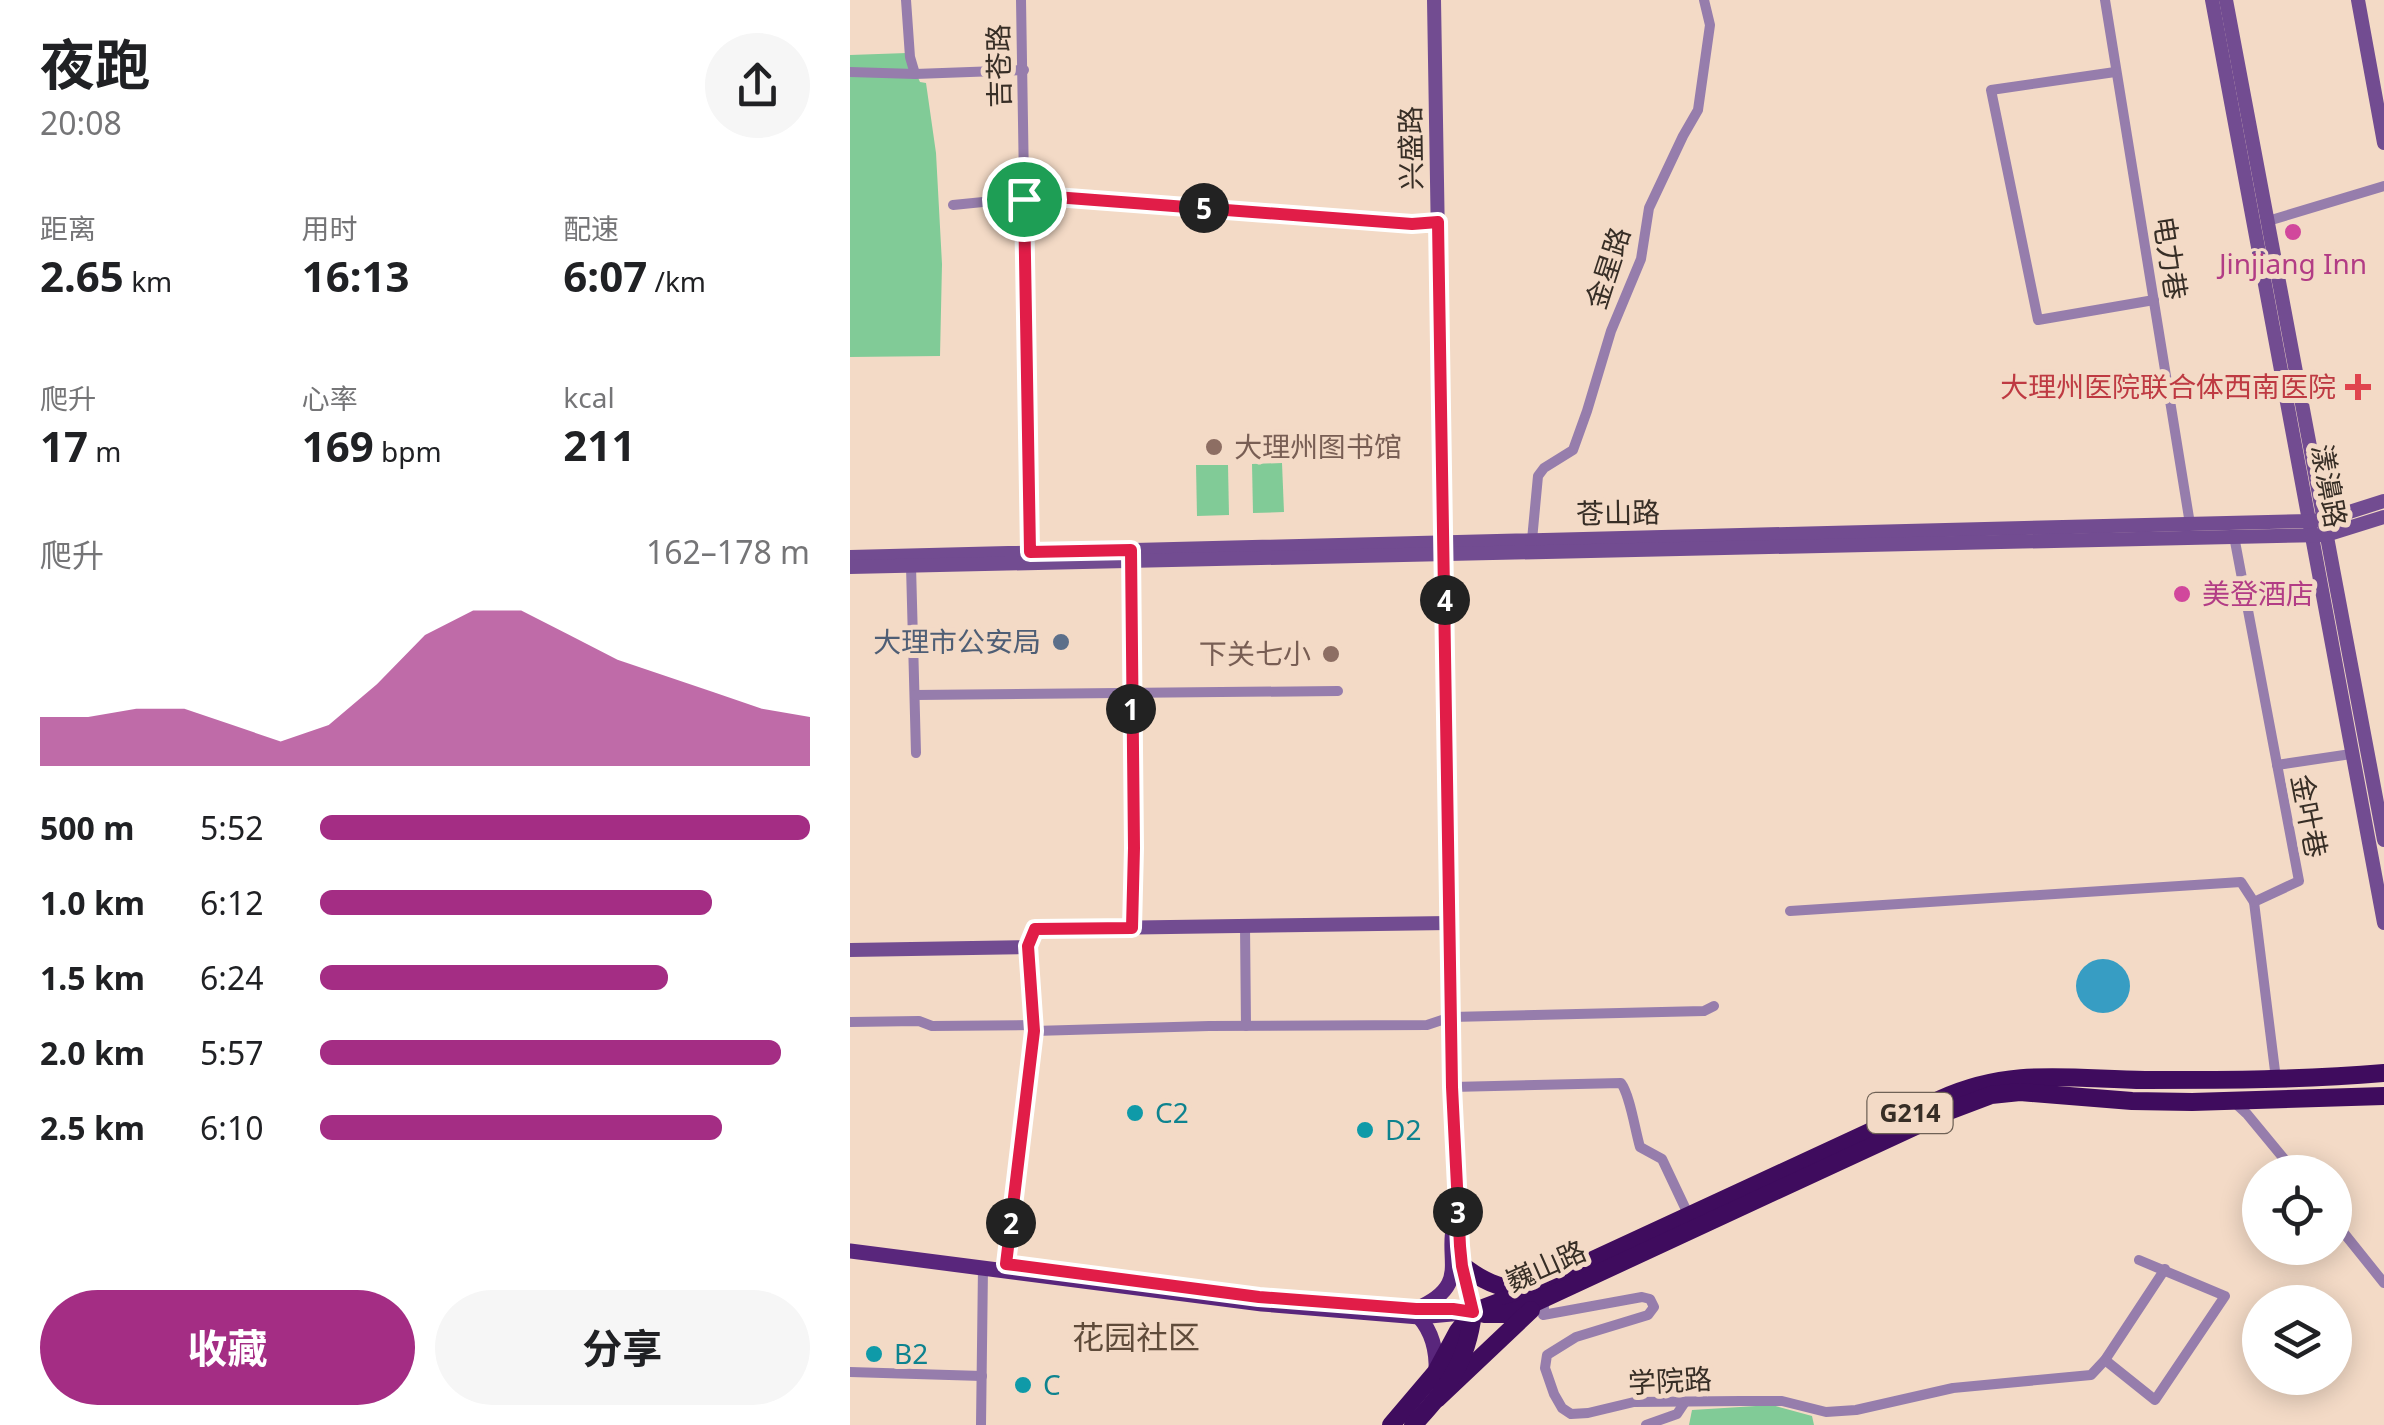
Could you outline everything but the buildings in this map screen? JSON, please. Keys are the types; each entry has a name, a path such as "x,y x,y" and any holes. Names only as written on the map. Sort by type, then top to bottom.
{"highway":[{"name":"巍山路","path":"1539,1301 1689,1216 1940,1099 2049,1085 2384,1073"},
{"name":"巍山路","path":"2049,1085 2146,1102 2384,1096"},
{"name":"巍山路","path":"1473,1312 1504,1314 1539,1301 1946,1112 1979,1091"},
{"path":"1437,1399 1539,1301 1479,1278 1462,1265"},
{"path":"1392,1425 1436,1372 1473,1312"},
{"path":"1414,1425 1452,1380 1469,1340 1473,1312"}],"main road":[{"name":"兴盛路","path":"1434,0 1452,1087 1462,1265 1473,1312"},
{"name":"漾濞路","path":"2212,0 2318,528 2359,753 2384,923"},
{"name":"漾濞路","path":"2226,0 2268,221 2318,528"},
{"path":"2362,0 2384,108"},
{"path":"2362,0 2384,142"},
{"name":"苍山路","path":"1444,548 1532,540 2190,524 2318,528 2384,501"},
{"name":"苍山路","path":"850,567 1131,555 2234,536 2384,517"},
{"name":"苍山路","path":"850,557 1034,552 1131,555"},
{"path":"2359,753 2384,749"},
{"name":"漾濞路","path":"2359,753 2384,840"},
{"path":"850,950 1028,946 1035,929 1450,923"},
{"path":"850,1247 1418,1313 1452,1280 1453,1231 1458,1214"},
{"path":"850,1247 1262,1304 1418,1313 1453,1309 1473,1312"},
{"path":"1418,1313 1433,1340 1436,1372"}],"street":[{"path":"906,0 910,57 916,74"},
{"name":"吉苍路","path":"1024,0 1034,552"},
{"name":"金星路","path":"1532,540 1538,476 1573,450 1611,331 1641,260 1649,208 1698,110 1710,25 1704,0"},
{"name":"电力巷","path":"2105,0 2190,524"},
{"path":"850,72 1024,70"},
{"path":"2116,72 1991,90 2038,320 2154,300"},
{"path":"2268,221 2384,186"},
{"path":"953,205 1042,196 1412,224 1438,222"},
{"name":"金叶巷","path":"2234,536 2299,881 2254,902"},
{"path":"1131,555 1132,928"},
{"path":"911,566 916,753"},
{"path":"915,695 1338,691"},
{"path":"2277,766 2359,753"},
{"path":"1790,911 2242,882 2254,902 2276,1078"},
{"path":"1245,926 1246,1026"},
{"path":"1006,1264 1034,1029 1028,946"},
{"path":"850,1022 919,1021 932,1026 1034,1029 1427,1025 1451,1017 1704,1011 1714,1006"},
{"path":"1452,1087 1621,1083 1627,1092 1640,1147 1662,1160 1689,1216"},
{"path":"2234,1102 2279,1155"},
{"path":"2352,1243 2384,1283"},
{"path":"2139,1260 2164,1269 2225,1296 2156,1400 2105,1360 2164,1269"},
{"path":"982,1425 983,1267"},
{"name":"学院路","path":"1539,1301 1642,1297 1650,1298 1654,1307 1648,1315 1576,1337 1547,1356 1546,1368 1554,1394 1571,1414 1634,1402 1782,1401 1826,1412 1856,1410 1953,1388 2091,1375 2105,1360"},
{"path":"850,1372 982,1376"},
{"path":"1646,1425 1677,1414 1685,1402"}],"green space":[{"path":"907,53 920,82 926,83 936,153 942,264 940,356 850,357 850,55"},
{"path":"1282,463 1284,512 1253,513 1252,464"},
{"path":"1196,465 1228,465 1229,515 1197,516"},
{"path":"1772,1405 1812,1416 1814,1425 1689,1425 1692,1410"}],"water":[{"path":"2103,959 2122,967 2130,986 2122,1005 2103,1013 2084,1005 2076,986 2084,967"}],"place":[{"name":"Jinjiang Inn","path":"2293,232"},
{"name":"大理州医院联合体西南医院","path":"2358,387"},
{"name":"大理州图书馆","path":"1214,447"},
{"name":"美登酒店","path":"2182,594"},
{"name":"大理市公安局","path":"1061,642"},
{"name":"下关七小","path":"1331,654"},
{"name":"C2","path":"1135,1113"},
{"name":"D2","path":"1365,1130"},
{"name":"B2","path":"874,1354"},
{"name":"C","path":"1023,1385"}],"district":[{"name":"花园社区","path":"1136,1338"}],"route":[{"path":"1042,196 1412,224 1438,222 1452,1087 1460,1246 1473,1312 1259,1297 1006,1264 1034,1031 1028,946 1035,929 1132,928 1134,848 1131,550 1030,552 1024,199 1042,196"}]}
